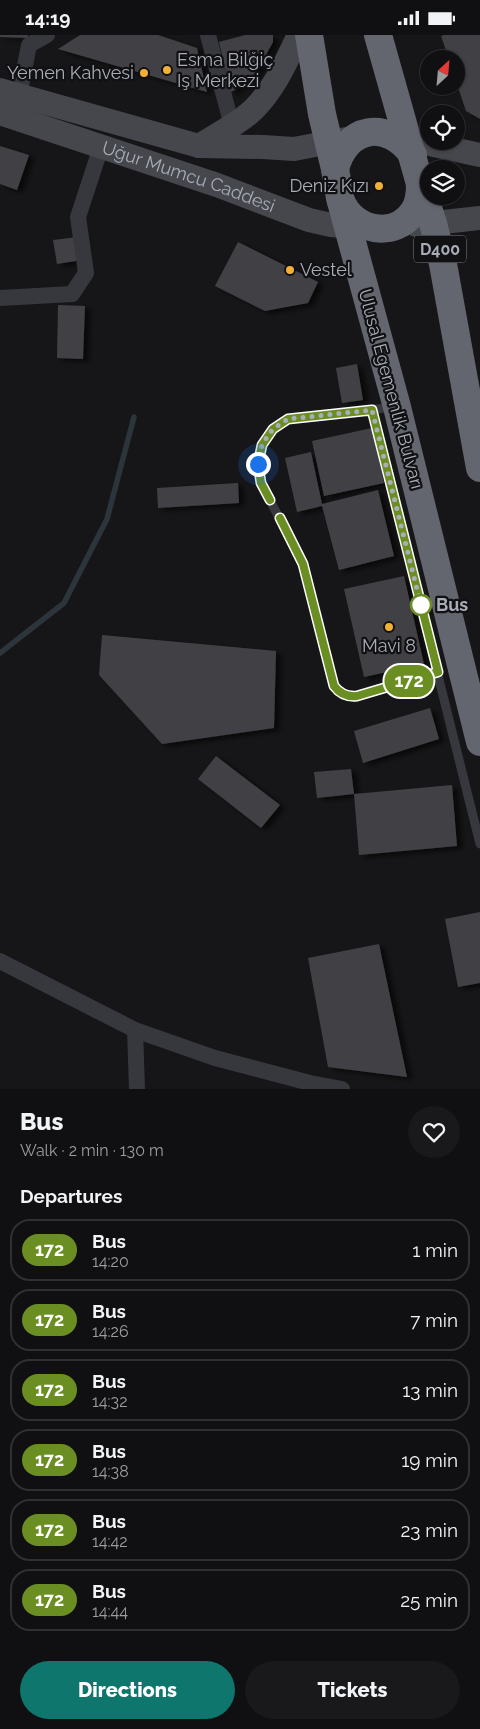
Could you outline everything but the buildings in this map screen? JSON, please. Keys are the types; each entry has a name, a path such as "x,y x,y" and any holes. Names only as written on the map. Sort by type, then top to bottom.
{"highway":[{"name":"Ulusal Egemenlik Bulvarı","path":"308,35 322,114 348,226 385,408 422,557 480,742"},
{"name":"D400","path":"378,35 405,143 420,184"},
{"path":"335,169 338,157 345,146 355,137 367,133 380,132 405,143"},
{"path":"340,198 345,210 353,219 364,226 385,228 404,221 414,211 419,198 420,184"},
{"name":"D400","path":"428,205 434,223 443,264 480,468"}],"main road":[{"name":"Uğur Mumcu Caddesi","path":"199,146 232,126 253,110 270,90 283,69 298,35"},
{"name":"Uğur Mumcu Caddesi","path":"10,93 199,146 294,149 355,137"},
{"name":"Uğur Mumcu Caddesi","path":"0,113 217,185 309,221 385,228 480,218"},
{"path":"405,143 480,155"}],"street":[{"path":"10,93 29,45 47,35"},
{"path":"208,35 232,126"},
{"path":"0,298 72,294 86,273 78,217 101,147"},
{"path":"0,961 135,1031 215,1058 310,1083 342,1089"},
{"path":"135,1031 137,1089"}],"lane":[{"path":"385,408 288,419 280,423 267,437 260,454 258,464 261,483 303,564 334,686 338,691 350,697 357,696 438,672"},
{"path":"422,557 438,672 480,844"}],"waterway":[{"path":"0,653 64,603 107,519 134,417"}],"bus line":[{"name":"172","path":"270,500 261,483 258,464 262,445 273,429 288,419 372,410 438,672 357,696 350,697 338,691 334,686 303,564 280,518"}],"place":[{"name":"Esma Bilğiç Iş Merkezi","path":"167,70"},
{"name":"Yemen Kahvesi","path":"144,73"},
{"name":"Deniz Kızı","path":"379,186"},
{"name":"Vestel","path":"290,270"},
{"name":"Bus","path":"421,605"},
{"name":"Mavi 8","path":"389,627"}],"route":[{"path":"258,464 262,445 267,437 273,429 288,419 372,410 421,605"}]}
